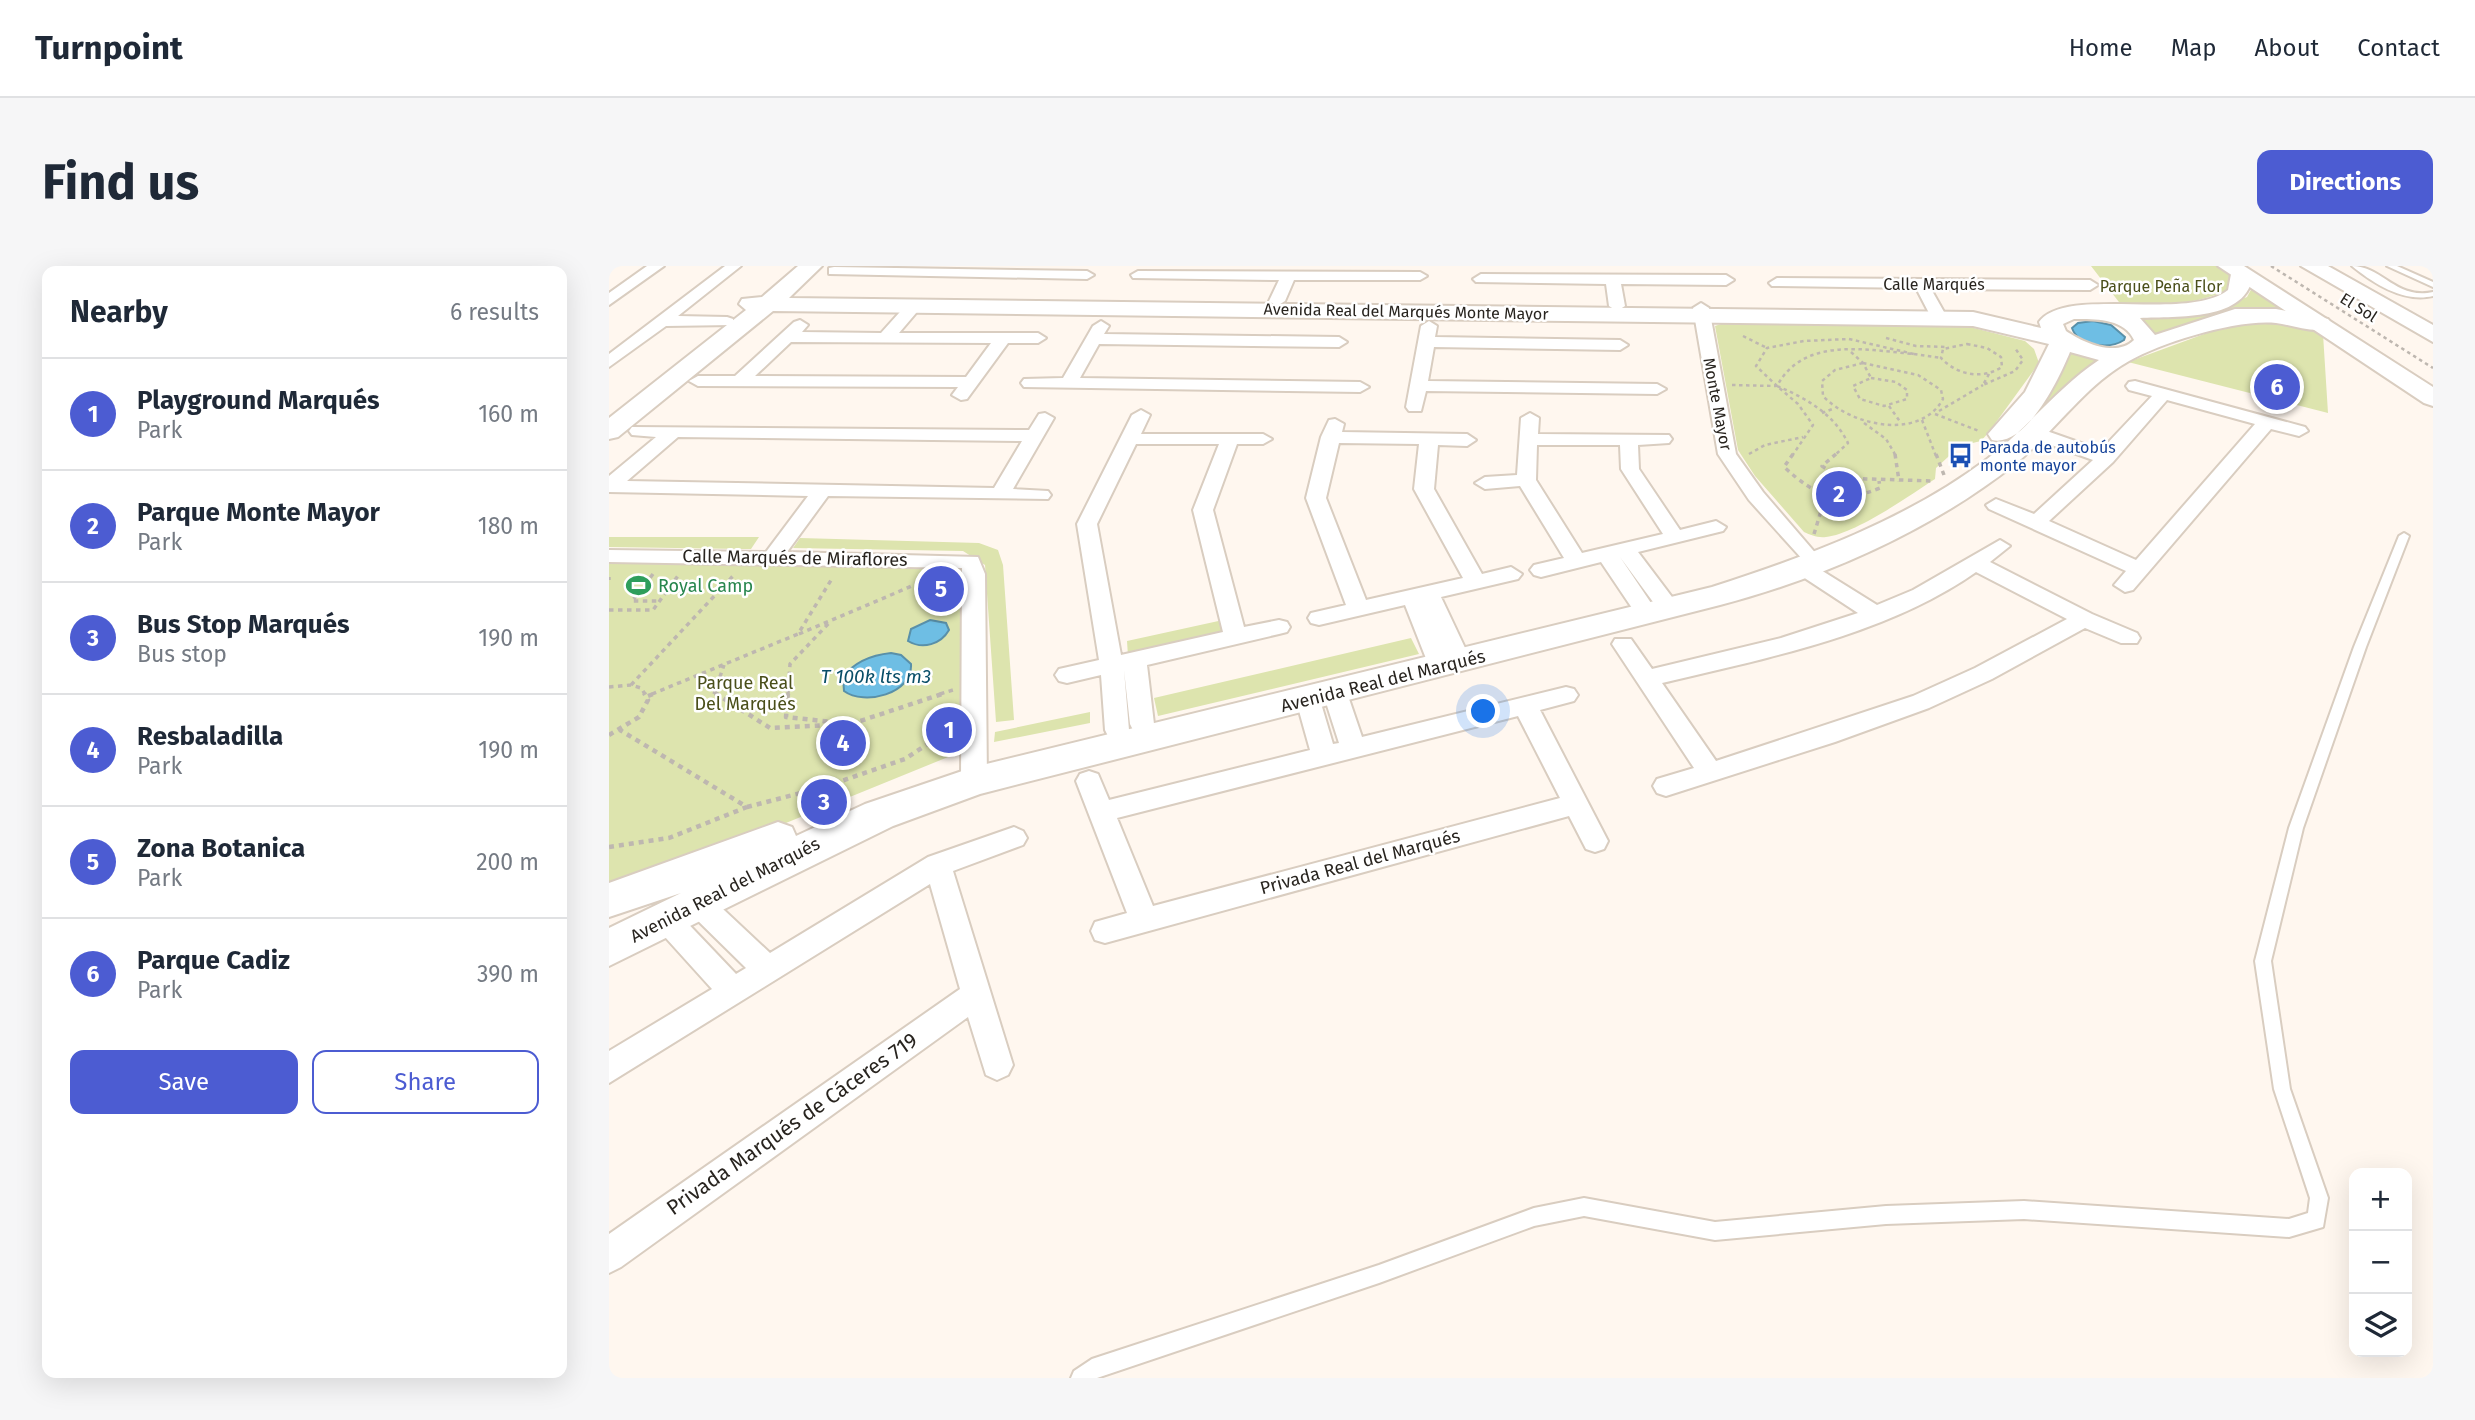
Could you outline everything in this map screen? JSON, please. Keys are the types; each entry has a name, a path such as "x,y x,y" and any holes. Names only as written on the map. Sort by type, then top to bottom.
{"street":[{"path":"609,300 657,266"},
{"path":"609,362 734,266"},
{"path":"609,430 765,299 795,266"},
{"path":"1777,283 1809,283 1802,266"},
{"path":"2046,266 2059,285"},
{"path":"2312,266 2377,290"},
{"path":"2323,266 2377,290 2433,335"},
{"path":"609,412 720,326 822,269 966,273 1091,300 1204,341 1341,335 1326,387"},
{"path":"2061,331 2102,313 2200,306 2230,299 2239,290 2236,270"},
{"path":"2236,270 2433,398"},
{"path":"1138,275 1175,271 1271,275 1402,271 1420,276"},
{"path":"905,337 949,273"},
{"path":"886,337 966,273"},
{"path":"1269,301 1271,275"},
{"path":"1269,301 1289,275"},
{"path":"1481,278 1726,279"},
{"path":"1607,280 1615,321 1622,388"},
{"name":"Calle Marqués","path":"1809,283 2090,285"},
{"path":"1927,284 1941,312"},
{"name":"Avenida Real del Marqués Monte Mayor","path":"765,299 1269,301 1615,321 1702,312 1973,319 2061,331"},
{"path":"1068,384 1091,300"},
{"name":"Avenida Real del Marqués Monte Mayor","path":"1091,300 1227,309 1941,312 2061,331"},
{"path":"1204,341 1227,309"},
{"path":"1223,341 1227,309"},
{"path":"1507,343 1510,312"},
{"name":"Monte Mayor","path":"1702,312 1722,439 1735,467 1800,566"},
{"path":"2061,331 2097,353 2133,350 2146,341 2138,328 2102,313"},
{"name":"Avenida Real del Marqués","path":"609,948 879,815 974,774 1321,697 1720,595 1800,566 1901,523 1987,471 2039,429 2085,382 2133,350 2235,316 2276,316 2320,324"},
{"path":"740,381 806,320"},
{"path":"1426,342 1507,343 1615,321"},
{"path":"656,325 720,326"},
{"path":"1415,407 1430,325"},
{"name":"Avenida Real del Marqués","path":"609,900 645,890 974,774 1129,727 1653,604 1800,566 1885,522 1946,481 2020,418 2049,371 2061,331"},
{"path":"787,337 1038,338"},
{"path":"958,399 1003,338"},
{"path":"698,381 971,382"},
{"path":"1030,383 1360,387"},
{"path":"1419,386 1657,389"},
{"path":"2135,386 2299,431"},
{"path":"2036,523 2110,453 2164,394"},
{"path":"1129,727 1124,663 1087,524 1141,415"},
{"path":"1000,494 1045,418"},
{"path":"1530,418 1526,480 1576,561"},
{"path":"1996,505 2036,523 2132,577 2267,422"},
{"path":"2039,429 2110,453"},
{"path":"638,430 1034,436"},
{"path":"609,486 674,431"},
{"path":"1359,609 1316,498 1333,431 1467,440"},
{"path":"1131,439 1263,439"},
{"path":"1230,439 1203,510 1235,637"},
{"path":"1429,439 1424,489 1476,582"},
{"path":"1629,439 1630,469 1675,537"},
{"path":"1528,440 1663,439"},
{"path":"1485,483 1526,480"},
{"path":"609,486 1041,495"},
{"path":"751,557 801,490"},
{"path":"772,558 823,490"},
{"path":"1541,570 1716,527"},
{"path":"1647,678 1732,658 1864,617 1947,582 2000,546"},
{"path":"1616,552 1653,604"},
{"name":"Calle Marqués de Miraflores","path":"609,556 690,560 751,557 971,562"},
{"path":"971,562 974,574 974,774"},
{"path":"1977,564 2084,619 2129,638"},
{"path":"1800,566 1864,617"},
{"path":"1319,618 1511,574"},
{"path":"1421,595 1445,653"},
{"path":"1666,786 1822,739 1922,702 2009,661 2084,619"},
{"path":"1067,676 1279,627"},
{"path":"1623,645 1710,772"},
{"path":"1100,813 1566,695"},
{"path":"1321,697 1353,748"},
{"path":"1321,697 1324,756"},
{"path":"1525,705 1595,841"},
{"path":"1089,782 1144,920"},
{"name":"Privada Real del Marqués","path":"1105,931 1576,804"},
{"path":"609,1068 938,865 1014,838"},
{"path":"938,865 997,1065"},
{"path":"698,903 768,970"},
{"path":"666,919 733,991"},
{"name":"Privada Marqués de Cáceres 719","path":"609,1255 976,994"}],"lane":[{"path":"2355,266 2377,290 2420,299 2433,294"},
{"path":"2391,266 2433,285"},
{"path":"2377,290 2406,274"},
{"path":"1081,1378 1092,1369 1379,1274 1534,1217 1584,1207 1715,1231 1886,1215 2024,1210 2289,1228 2316,1220 2319,1198 2282,1089 2263,961 2296,828 2360,647 2404,536"}],"path":[{"name":"El Sol","path":"2271,266 2433,368"},
{"path":"1879,481 1880,488 1857,498 1827,497 1805,488 1784,467 1813,425 1798,404 1756,366 1767,348 1804,341 1849,339 1941,358 1959,371 1990,373 1998,371 2003,362 1995,352 1987,348 1957,344 1943,349 1941,358"},
{"path":"1850,416 1870,422 1902,424 1922,420 1983,385 2015,371 2023,360 2011,342"},
{"path":"1777,386 1791,360 1809,353 1851,351 1914,354"},
{"path":"1851,351 1863,363 1871,378"},
{"path":"1899,481 1900,462 1890,441 1876,429 1835,408 1824,398 1821,388 1823,378 1832,370 1863,363 1901,367 1932,382 1940,392 1943,402 1936,412"},
{"path":"1983,385 1990,373"},
{"path":"1871,378 1896,382 1907,390 1907,399 1889,406 1870,403 1856,396 1853,386 1871,378"},
{"path":"1713,385 1777,386 1799,394 1844,432 1848,443 1822,466 1840,478 1946,481 1922,420"},
{"path":"1889,406 1902,424"},
{"path":"1822,413 1835,408"},
{"path":"1936,412 1997,438"},
{"path":"1735,467 1765,444 1804,437"},
{"path":"1800,566 1825,498"},
{"path":"631,685 751,557"},
{"path":"609,610 653,610 690,560"},
{"path":"659,601 632,601 660,564 690,560"},
{"path":"648,696 971,562"},
{"path":"798,634 837,570"},
{"path":"831,621 790,664 786,716 851,724"},
{"path":"724,665 714,695 770,728 851,724 974,682"},
{"path":"609,687 631,685 641,688 648,696"},
{"path":"609,735 639,717 646,708 648,696"},
{"path":"620,730 747,807"},
{"path":"609,847 669,838 747,807 824,787 905,759 943,731"}],"green space":[{"name":"Parque Peña Flor","path":"2091,266 2218,266 2231,275 2231,288 2191,301 2122,306"},
{"path":"2253,286 2299,316 2255,311 2157,338 2127,316 2219,308 2247,297"},
{"path":"2245,319 2300,326 2323,334 2328,413 2128,362"},
{"path":"1724,323 1966,326 2025,341 2034,349 2039,363 1981,441 1960,446 1936,468 1935,479 1866,522 1838,534 1820,537 1804,532 1755,476 1738,450 1715,326"},
{"path":"2067,346 2112,357 2034,419"},
{"path":"609,537 759,537 751,549 743,549 609,547"},
{"path":"800,538 979,543 998,550 1003,565 1014,720 996,722 985,565 963,551 793,548"},
{"name":"Parque Real Del Marqués","path":"609,557 971,563 961,745 953,755 648,879 609,885"},
{"path":"1223,620 1228,634 1128,656 1127,641"},
{"path":"1411,638 1419,654 1158,716 1154,698"},
{"path":"1090,712 1090,723 994,742 995,732"}],"water":[{"path":"2093,321 2111,325 2125,337 2124,340 2103,345 2087,342 2075,334 2072,328 2078,323"},
{"path":"930,620 946,623 949,630 946,635 925,645 908,641 911,629"},
{"name":"T 100k lts m3","path":"891,653 901,655 911,664 910,674 896,690 875,697 863,697 844,691 843,677 853,667 871,657"}],"place":[{"name":"Parque Cadiz","path":"2277,387"},
{"name":"Parada de autobús monte mayor","path":"1960,456"},
{"name":"Parque Monte Mayor","path":"1839,494"},
{"name":"Royal Camp","path":"638,586"},
{"name":"Zona Botanica","path":"941,589"},
{"name":"Playground Marqués","path":"949,730"},
{"name":"Resbaladilla","path":"843,743"},
{"name":"Bus Stop Marqués","path":"824,802"}]}
